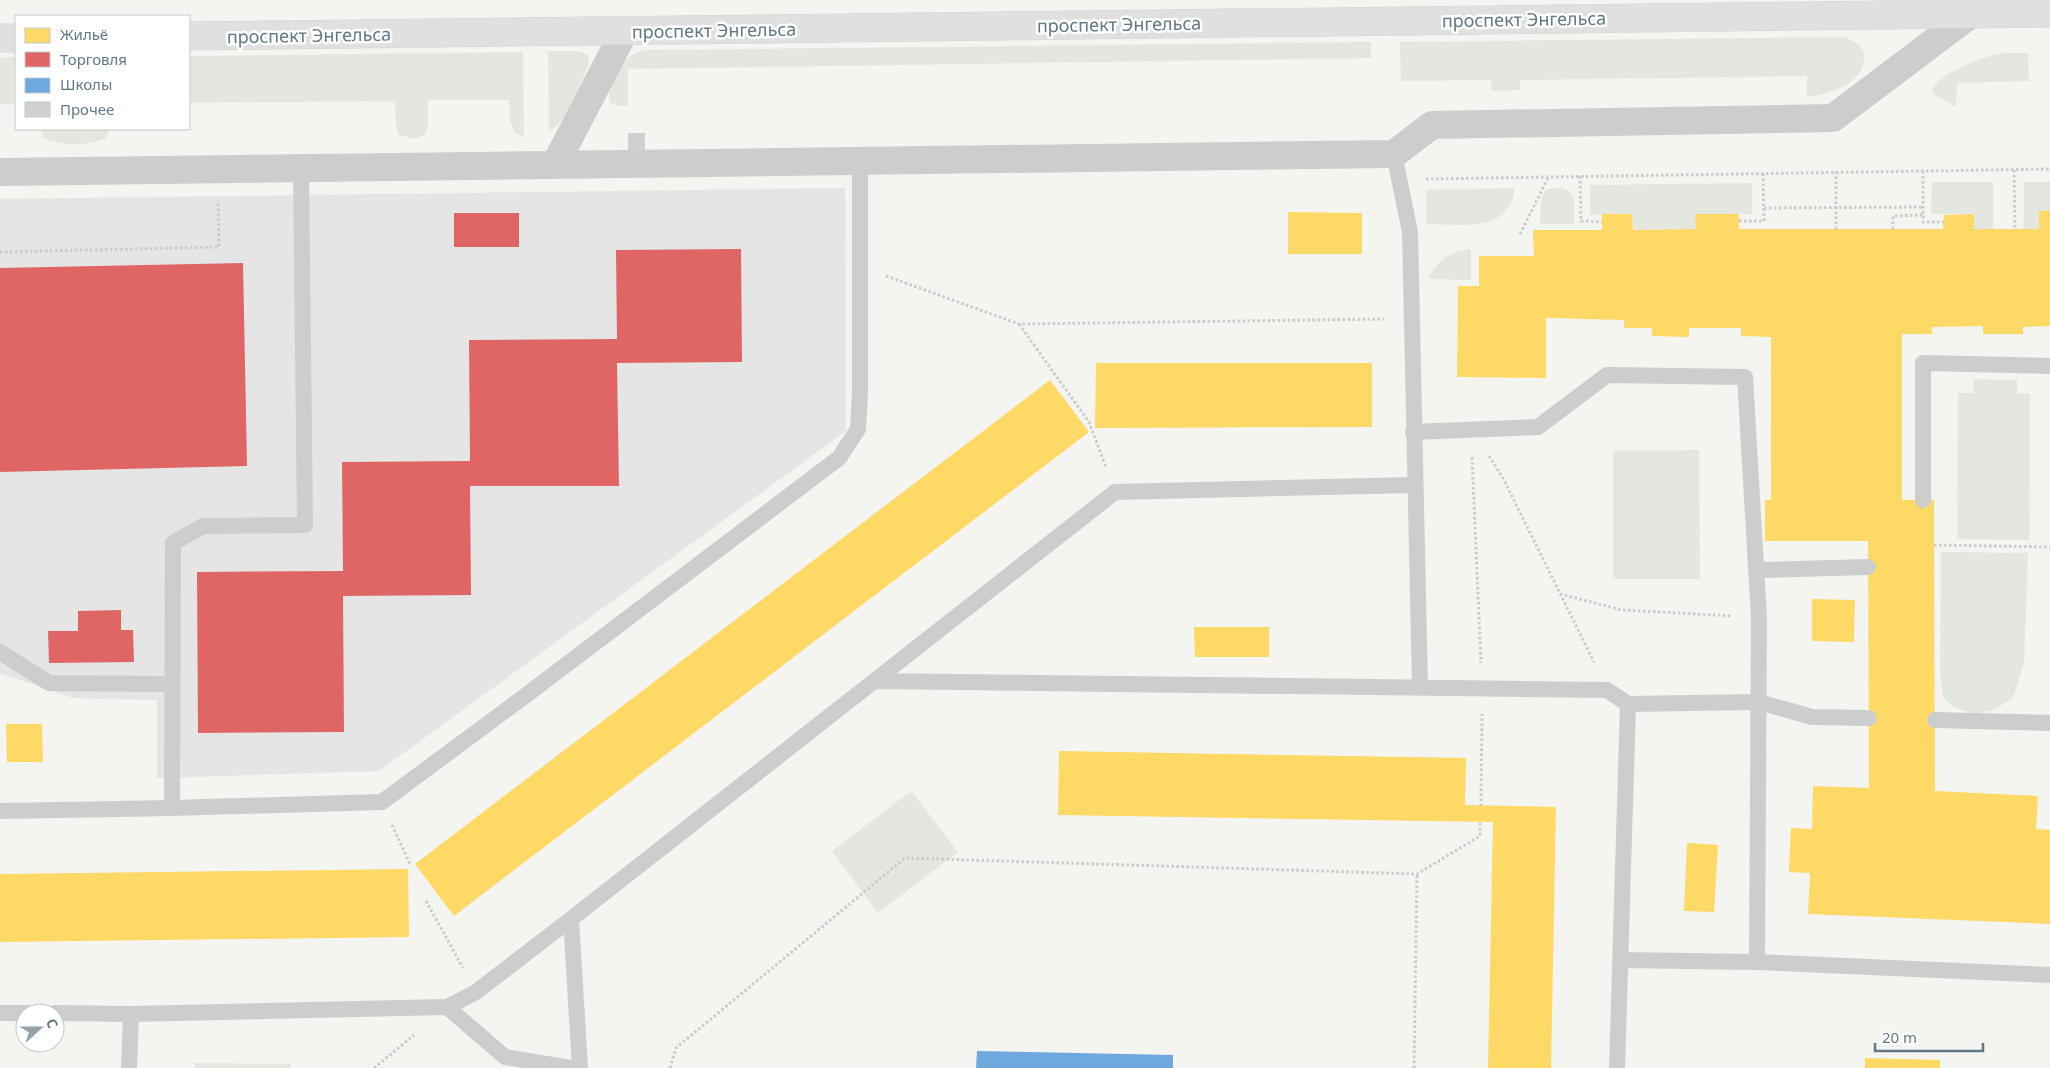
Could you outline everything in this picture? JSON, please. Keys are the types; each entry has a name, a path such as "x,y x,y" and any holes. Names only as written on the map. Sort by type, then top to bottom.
{"main road":[{"name":"проспект Энгельса","path":"190,36 2050,13"},
{"path":"0,38 15,38"}],"street":[{"path":"0,172 1394,154 1432,125 1832,118 1971,14"},
{"path":"556,165 624,32"}],"lane":[{"path":"1394,154 1410,232 1414,485 1420,687"},
{"path":"0,811 382,802 517,702 839,458 858,428 860,393 860,161"},
{"path":"172,808 173,544 203,526 305,525 301,167"},
{"path":"1923,500 1923,363 2050,366"},
{"path":"1413,432 1538,427 1607,375 1744,377 1759,618 1757,962"},
{"path":"65,1013 131,1014 447,1007 476,992 571,919 1115,492 1414,485"},
{"path":"1757,570 1868,567"},
{"path":"0,652 49,683 171,684"},
{"path":"876,680 1607,690 1628,704 1759,702 1812,717 1869,718"},
{"path":"1617,1068 1622,960 1628,704"},
{"path":"1935,720 2050,722"},
{"path":"571,919 580,1068"},
{"path":"1622,960 1757,962 2050,975"},
{"path":"447,1007 505,1057 571,1068"},
{"path":"0,1013 15,1013"},
{"path":"129,1068 131,1014"}],"path":[{"path":"1399,180 2050,169"},
{"path":"2014,170 2015,229"},
{"path":"1923,171 1923,222 1944,222"},
{"path":"1836,172 1836,229"},
{"path":"1739,221 1764,222 1763,173"},
{"path":"1520,234 1549,176"},
{"path":"1580,176 1580,221 1602,222"},
{"path":"0,252 219,248 218,196"},
{"path":"1764,208 1923,207"},
{"path":"1893,229 1893,216 1923,215"},
{"path":"860,267 1019,324 1411,319"},
{"path":"1019,324 1089,422 1115,492"},
{"path":"1470,429 1503,478 1607,690"},
{"path":"1470,429 1482,688 1481,806"},
{"path":"1934,545 2050,547"},
{"path":"1560,594 1622,610 1759,618"},
{"path":"382,802 411,866"},
{"path":"670,1068 676,1048 906,858 1417,874 1480,836 1480,822"},
{"path":"1414,1068 1417,874"},
{"path":"426,901 476,992"},
{"path":"374,1068 447,1007"}],"shaded area":[{"path":"1843,37 1860,46 1864,53 1862,66 1858,74 1844,86 1825,94 1807,97 1807,76 1520,80 1520,90 1492,91 1491,80 1401,81 1400,42"},
{"path":"1371,42 1371,58 628,69 628,106 617,106 609,102 613,81 620,67 630,56 648,50"},
{"path":"548,51 580,51 588,55 589,64 563,119 549,132"},
{"path":"523,52 524,137 515,133 510,122 509,100 428,100 428,126 424,135 415,139 399,135 396,126 395,101 190,103 190,56"},
{"path":"2001,53 2028,53 2029,81 1957,83 1956,107 1935,95 1932,90 1937,83 1953,71 1983,58"},
{"path":"15,57 15,104 0,104 0,58"},
{"path":"40,130 109,130 106,138 83,144 67,144 44,138"},
{"path":"1932,182 1993,182 1993,229 1974,229 1974,214 1931,214"},
{"path":"2024,182 2050,182 2050,211 2039,211 2039,229 2024,229"},
{"path":"1752,183 1752,214 1696,214 1696,229 1633,230 1632,214 1590,215 1590,185"},
{"path":"845,188 846,431 379,771 157,778 157,700 73,698 0,673 0,199"},
{"path":"1515,188 1511,203 1504,213 1494,220 1469,225 1427,224 1426,190"},
{"path":"1552,188 1562,188 1570,191 1574,200 1574,224 1540,224 1541,200 1544,191"},
{"path":"1471,249 1471,280 1428,279 1445,258 1451,254"},
{"path":"1974,379 2017,380 2017,393 2030,394 2029,540 1957,539 1958,393 1973,393"},
{"path":"1699,450 1700,579 1613,579 1613,451"},
{"path":"1941,552 2028,553 2024,663 2013,698 1994,710 1973,714 1953,707 1943,697 1940,672"},
{"path":"911,791 958,852 878,913 832,851"},
{"path":"195,1063 291,1064 291,1068 195,1068"}],"building: Жильё":[{"path":"2039,211 2050,211 2050,326 2023,327 2023,334 1983,334 1983,326 1932,327 1932,334 1902,334 1902,500 1934,500 1935,791 2038,796 2036,829 2050,830 2050,924 1808,914 1810,873 1789,872 1791,828 1812,829 1813,786 1869,788 1868,541 1765,541 1765,500 1771,500 1771,337 1741,336 1741,328 1689,328 1689,337 1652,336 1652,328 1624,328 1624,320 1546,318 1546,378 1457,377 1458,286 1479,286 1479,256 1534,256 1533,230 1602,230 1602,214 1632,214 1633,230 1696,229 1695,214 1739,214 1739,229 1943,229 1944,215 1974,214 1974,229 2039,229"},
{"path":"1288,212 1362,213 1362,254 1288,254"},
{"path":"1096,363 1372,363 1372,427 1095,428"},
{"path":"1050,380 1089,432 454,916 415,864"},
{"path":"1812,599 1855,600 1854,642 1812,641"},
{"path":"1194,627 1269,627 1269,657 1195,657"},
{"path":"6,724 42,724 43,762 7,762"},
{"path":"1059,751 1466,758 1465,805 1556,807 1551,1068 1488,1068 1493,822 1058,815"},
{"path":"1687,843 1718,845 1714,912 1684,911"},
{"path":"408,869 409,937 0,942 0,874"},
{"path":"1865,1058 1940,1060 1940,1068 1865,1068"}],"building: Торговля":[{"path":"454,213 519,213 519,247 454,247"},
{"path":"741,249 742,362 617,363 619,486 470,486 471,595 343,596 344,732 198,733 197,572 343,571 342,462 470,461 469,340 617,339 616,250"},
{"path":"243,263 247,466 0,472 0,268"},
{"path":"121,610 121,630 133,630 134,662 49,663 48,631 78,631 78,611"}],"building: Школы":[{"path":"977,1051 1173,1055 1173,1068 976,1068"}],"building: Прочее":[{"path":"628,133 645,133 645,150 628,150"}]}
